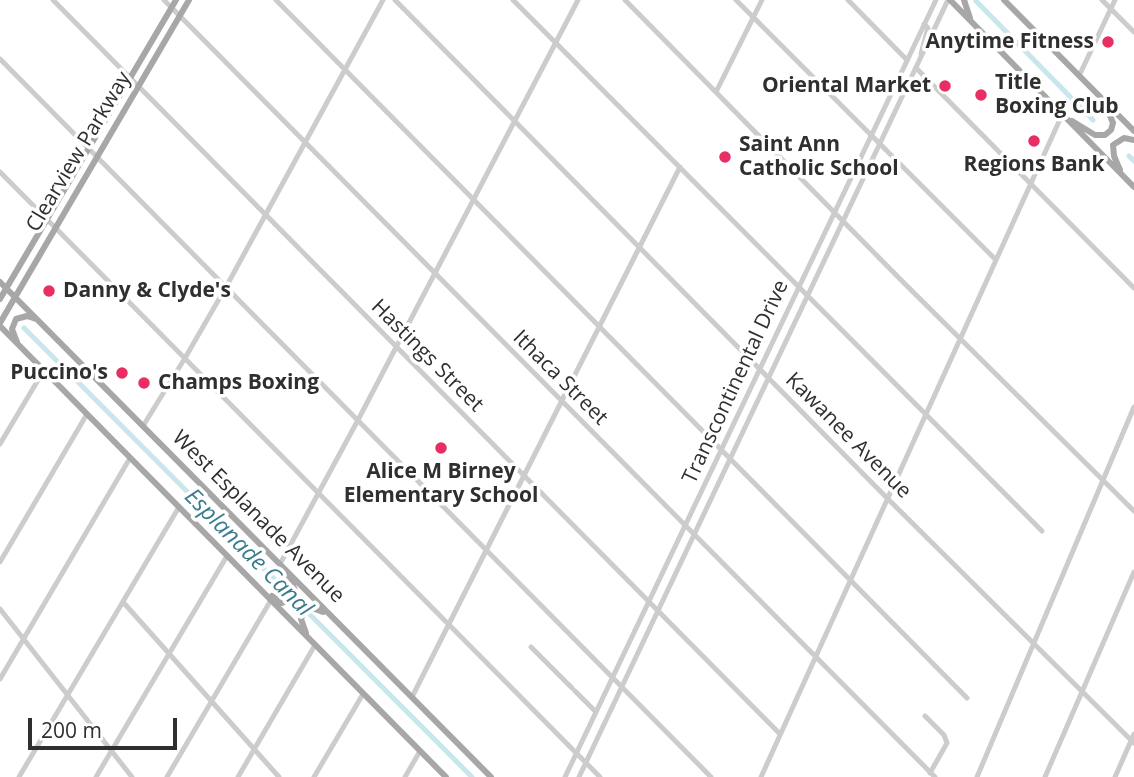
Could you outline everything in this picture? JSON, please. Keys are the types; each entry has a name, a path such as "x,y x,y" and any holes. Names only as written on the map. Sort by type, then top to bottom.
{"main road":[{"name":"Clearview Parkway","path":"0,299 176,0"},
{"name":"Clearview Parkway","path":"0,325 189,0"},
{"path":"949,0 1134,187"},
{"path":"964,0 971,21"},
{"path":"1004,0 1134,131"},
{"path":"1062,115 1092,133 1105,135 1111,130 1113,123 1102,98"},
{"path":"1122,174 1114,156 1113,145 1124,138 1134,140"},
{"name":"West Esplanade Avenue","path":"0,282 491,777"},
{"path":"19,346 12,330 16,319 27,316 38,320"},
{"path":"0,325 446,777"},
{"path":"239,568 250,574 277,601 287,603 293,598 294,586 283,567"},
{"path":"309,639 300,619 308,608 319,609 338,623"}],"street":[{"name":"Hastings Street","path":"52,0 780,734"},
{"name":"Ithaca Street","path":"164,0 932,775"},
{"path":"276,0 967,698"},
{"path":"143,426 226,287 383,0"},
{"name":"Kawanee Avenue","path":"395,0 888,499 1133,739"},
{"path":"513,0 1042,531"},
{"path":"283,567 395,346 578,0"},
{"path":"625,0 1134,511"},
{"path":"736,0 996,260"},
{"path":"716,92 762,0"},
{"path":"848,0 907,60"},
{"name":"Transcontinental Drive","path":"566,774 936,0"},
{"name":"Transcontinental Drive","path":"576,777 586,762 949,0"},
{"path":"1102,0 1134,32"},
{"path":"1079,76 1115,0"},
{"path":"920,61 929,28 924,24"},
{"path":"0,59 711,777"},
{"path":"917,69 1134,288"},
{"path":"761,777 1062,115"},
{"path":"412,697 680,167"},
{"path":"0,172 600,777"},
{"path":"0,444 44,370"},
{"path":"976,777 1134,407"},
{"path":"0,562 87,414"},
{"path":"0,679 130,458"},
{"path":"19,777 178,507"},
{"path":"96,777 227,556"},
{"path":"1045,777 1134,572"},
{"path":"167,777 271,600"},
{"path":"123,602 278,777"},
{"path":"0,609 132,777"},
{"path":"238,777 315,645"},
{"path":"531,647 596,712"},
{"path":"314,777 363,694"},
{"path":"925,716 947,743 932,775"},
{"path":"1115,777 1133,739"},
{"path":"405,777 420,751"},
{"path":"566,774 576,777"}],"waterway":[{"path":"976,1 1093,120"},
{"path":"1129,156 1134,161"},
{"name":"Esplanade Canal","path":"24,328 472,777"}],"place":[{"name":"Anytime Fitness","path":"1108,42"},
{"name":"Oriental Market","path":"945,86"},
{"name":"Title Boxing Club","path":"981,95"},
{"name":"Regions Bank","path":"1034,141"},
{"name":"Saint Ann Catholic School","path":"725,157"},
{"name":"Danny & Clyde's","path":"49,291"},
{"name":"Puccino's","path":"122,373"},
{"name":"Champs Boxing","path":"144,383"},
{"name":"Alice M Birney Elementary School","path":"441,448"}]}
